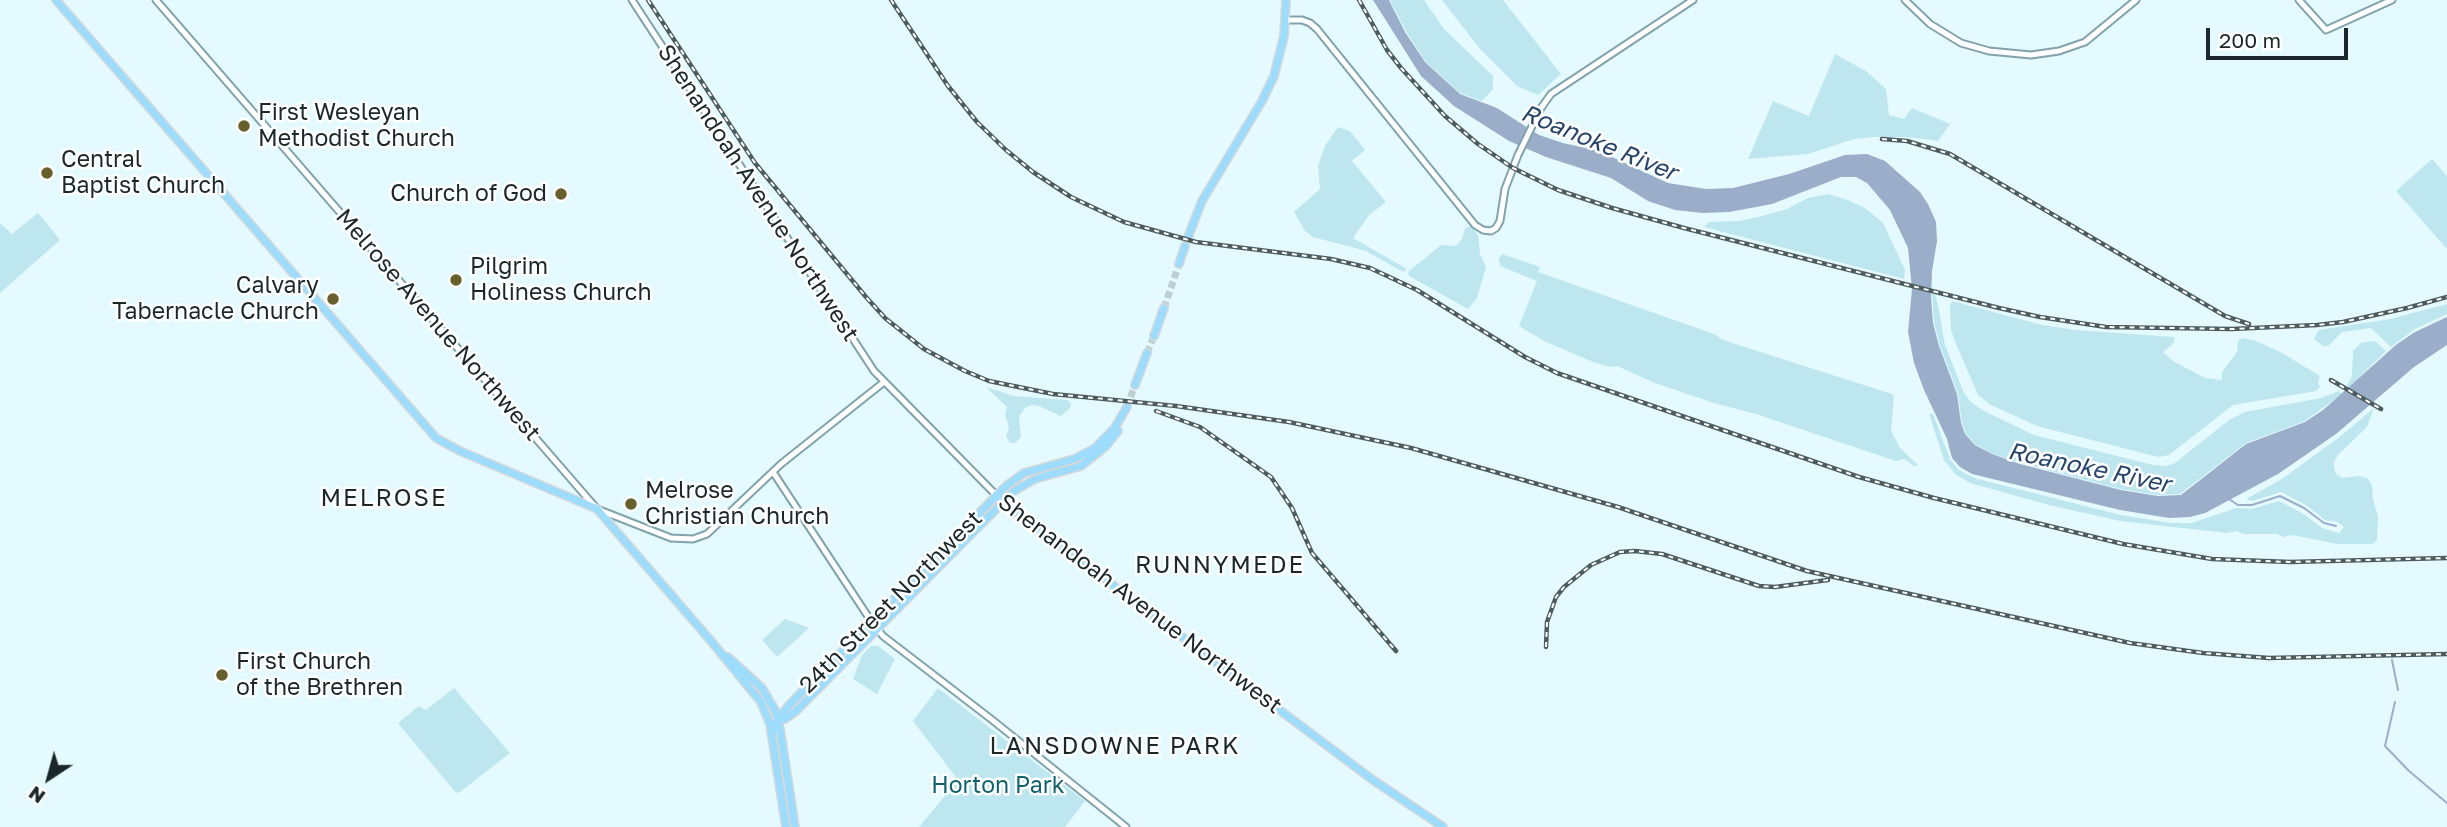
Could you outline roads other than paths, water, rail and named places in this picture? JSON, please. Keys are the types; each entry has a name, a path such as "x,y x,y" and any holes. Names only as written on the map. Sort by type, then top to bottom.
{"main road":[{"path":"55,0 441,442 597,509"},
{"path":"1179,264 1202,201 1269,88 1279,57 1286,20 1286,0"},
{"path":"1154,336 1164,308"},
{"path":"1135,385 1147,353"},
{"name":"24th Street Northwest","path":"1127,407 1113,438 1087,462 1074,469 1028,482 1003,502 796,711 785,719 778,719 996,495 1024,473 1074,459 1094,449 1114,429 1127,407"},
{"name":"Shenandoah Avenue Northwest","path":"996,495 1382,787 1443,827"},
{"name":"Melrose Avenue Northwest","path":"597,509 719,650 766,712 786,827"},
{"name":"Melrose Avenue Northwest","path":"719,650 750,676 769,698 778,719 794,827"},
{"path":"747,685 756,689 770,713 778,719 772,737"},
{"path":"769,698 782,707 792,702"},
{"path":"787,777 790,769 785,731 796,711"}],"street":[{"name":"Melrose Avenue Northwest","path":"156,0 597,509"},
{"name":"Shenandoah Avenue Northwest","path":"632,0 864,356 884,382 996,495"},
{"path":"1286,20 1301,20 1317,29 1475,225 1491,231 1500,221 1505,189 1518,155 1543,105 1559,88 1693,0"},
{"path":"1905,0 1942,32 1961,43 1989,51 2036,55 2068,49 2085,41 2136,0"},
{"path":"2299,0 2326,30 2392,0"},
{"path":"597,509 662,535 686,540 707,534 773,472 884,382"},
{"path":"773,472 876,629 1126,827"}],"waterway":[{"path":"2229,499 2238,505 2252,505 2280,496 2304,508 2324,523 2336,526"},
{"path":"2392,660 2398,690"},
{"path":"2395,702 2385,746 2409,771 2447,803"}],"tunnel":[{"path":"1164,308 1179,264"},
{"path":"1147,353 1154,336"},
{"path":"1127,407 1135,385"}],"railway":[{"path":"648,0 755,163 866,297 885,318 924,349 989,381 1053,394 1176,406 1289,422 1411,448 1618,507 1807,571 2130,643 2203,653 2269,658 2447,654"},
{"path":"891,0 948,86 977,122 1006,150 1071,197 1124,222 1196,242 1331,259 1370,268 1417,290 1525,357 1557,373 1859,477 1934,498 2123,544 2212,559 2290,562 2447,558"},
{"path":"1359,0 1387,50 1401,68 1445,116 1478,144 1513,168 1558,190 1684,228 1999,308 2106,327 2232,329 2317,325 2343,322 2447,297"},
{"path":"1882,139 1907,141 1950,154 2225,316 2249,324"},
{"path":"2331,380 2381,409"},
{"path":"1156,411 1200,427 1271,477 1292,508 1312,553 1396,651"},
{"path":"1546,647 1547,622 1556,597 1591,565 1620,552 1662,554 1759,586 1775,587 1828,580"}],"place":[{"name":"First Wesleyan Methodist Church","path":"244,126"},
{"name":"Central Baptist Church","path":"47,173"},
{"name":"Church of God","path":"561,194"},
{"name":"Pilgrim Holiness Church","path":"456,280"},
{"name":"Calvary Tabernacle Church","path":"333,299"},
{"name":"Melrose Christian Church","path":"631,504"},
{"name":"First Church of the Brethren","path":"222,675"}],"district":[{"name":"MELROSE","path":"384,498"},
{"name":"RUNNYMEDE","path":"1220,565"},
{"name":"LANSDOWNE PARK","path":"1115,746"}],"water label":[{"name":"Roanoke River","path":"1599,143"},
{"name":"Roanoke River","path":"2089,468"}],"park label":[{"name":"Horton Park","path":"998,786"}]}
